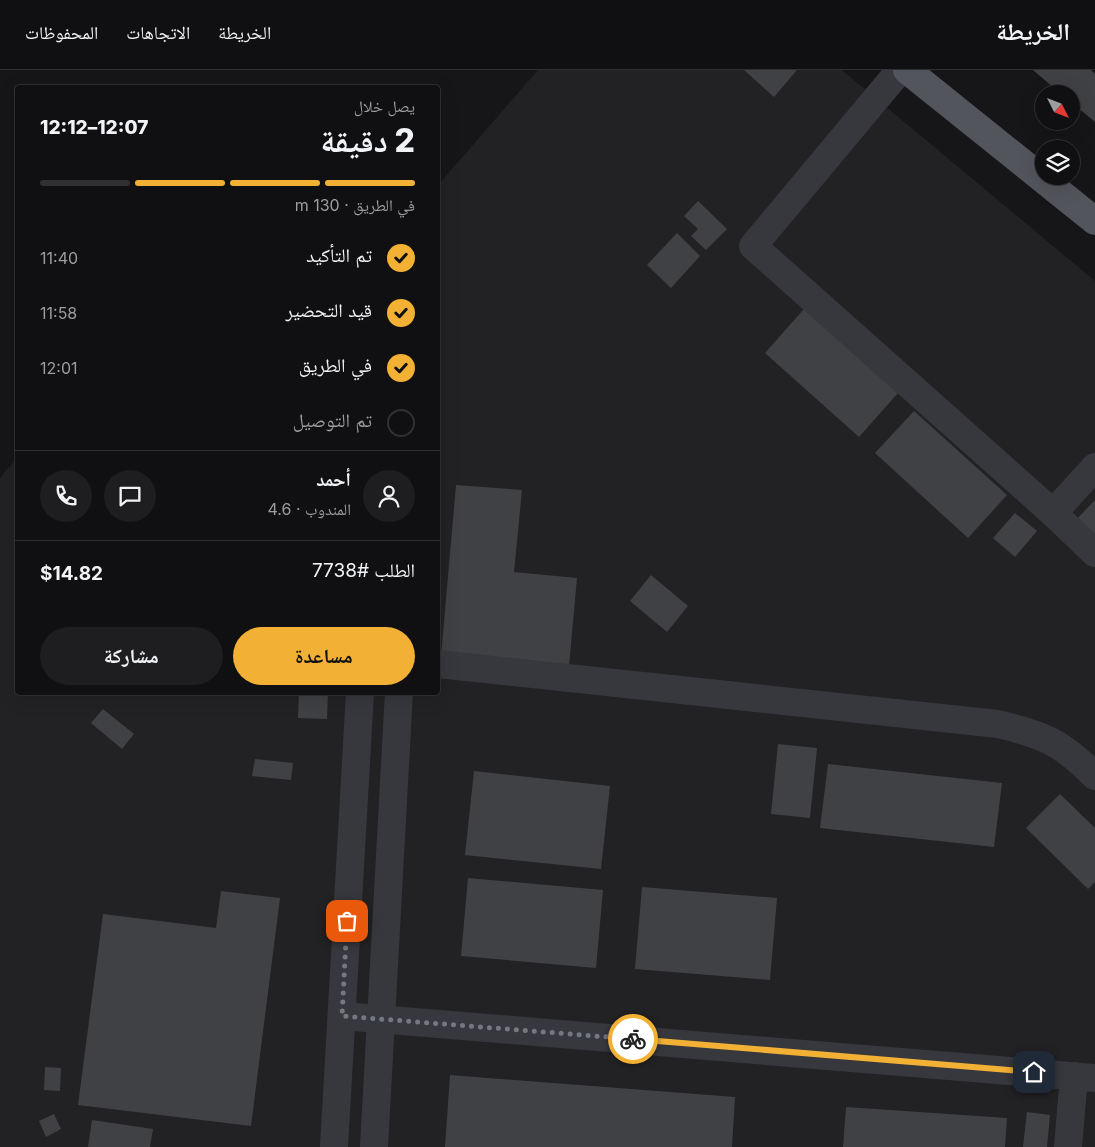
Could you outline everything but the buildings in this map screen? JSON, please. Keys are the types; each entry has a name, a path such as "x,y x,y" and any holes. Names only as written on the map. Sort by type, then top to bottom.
{"main road":[{"path":"907,70 1095,221"}],"street":[{"path":"900,70 753,246 1053,513 1095,553"},
{"path":"1053,513 1095,467"},
{"path":"440,664 998,724 1029,731 1052,741 1074,755 1095,776"},
{"path":"334,1147 360,695"},
{"path":"374,1147 399,695"},
{"path":"342,1016 1084,1077 1068,1147"}],"shaded area":[{"path":"538,70 842,70 1095,281 1095,1147 0,1147 0,478 15,460 15,695 440,695 440,183"}],"way so far":[{"path":"347,921 342,1016 633,1039"}],"route":[{"path":"633,1039 1034,1072"}]}
